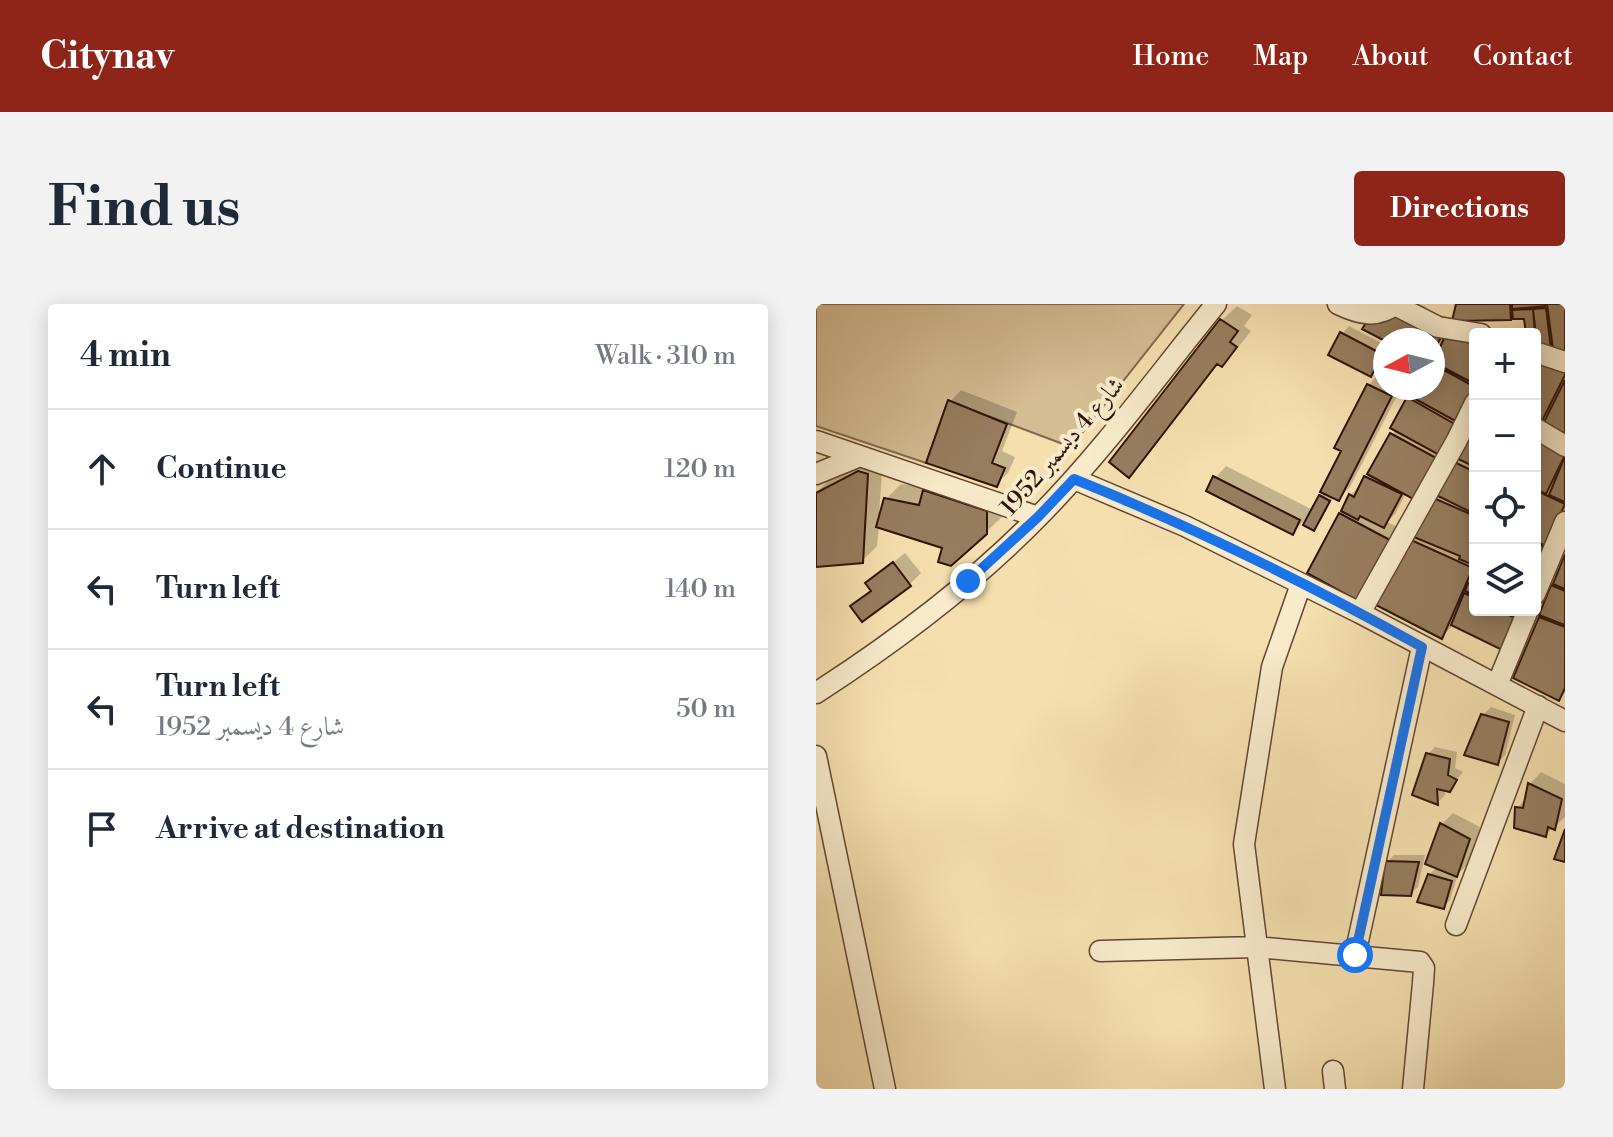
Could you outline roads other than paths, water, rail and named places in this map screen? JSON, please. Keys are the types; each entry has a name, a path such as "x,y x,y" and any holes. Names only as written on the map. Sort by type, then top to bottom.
{"street":[{"name":"شارع 4 ديسمبر 1952","path":"816,693 874,654 968,581 1038,517 1074,479 1216,304"},
{"path":"1338,304 1370,314 1385,312 1396,305 1438,327 1469,332"},
{"path":"1541,354 1565,362"},
{"path":"1360,613 1469,415"},
{"path":"1541,432 1565,446"},
{"path":"816,441 1038,517"},
{"path":"816,474 860,456"},
{"path":"1074,479 1185,526 1360,613 1565,721"},
{"path":"1541,580 1565,522"},
{"path":"1275,1089 1244,844 1272,667 1277,645 1301,584"},
{"path":"1497,685 1526,616"},
{"path":"1355,955 1422,647"},
{"path":"1456,925 1538,706"},
{"path":"816,756 885,1089"},
{"path":"1100,951 1256,947 1416,961 1423,966 1413,1089"}]}
